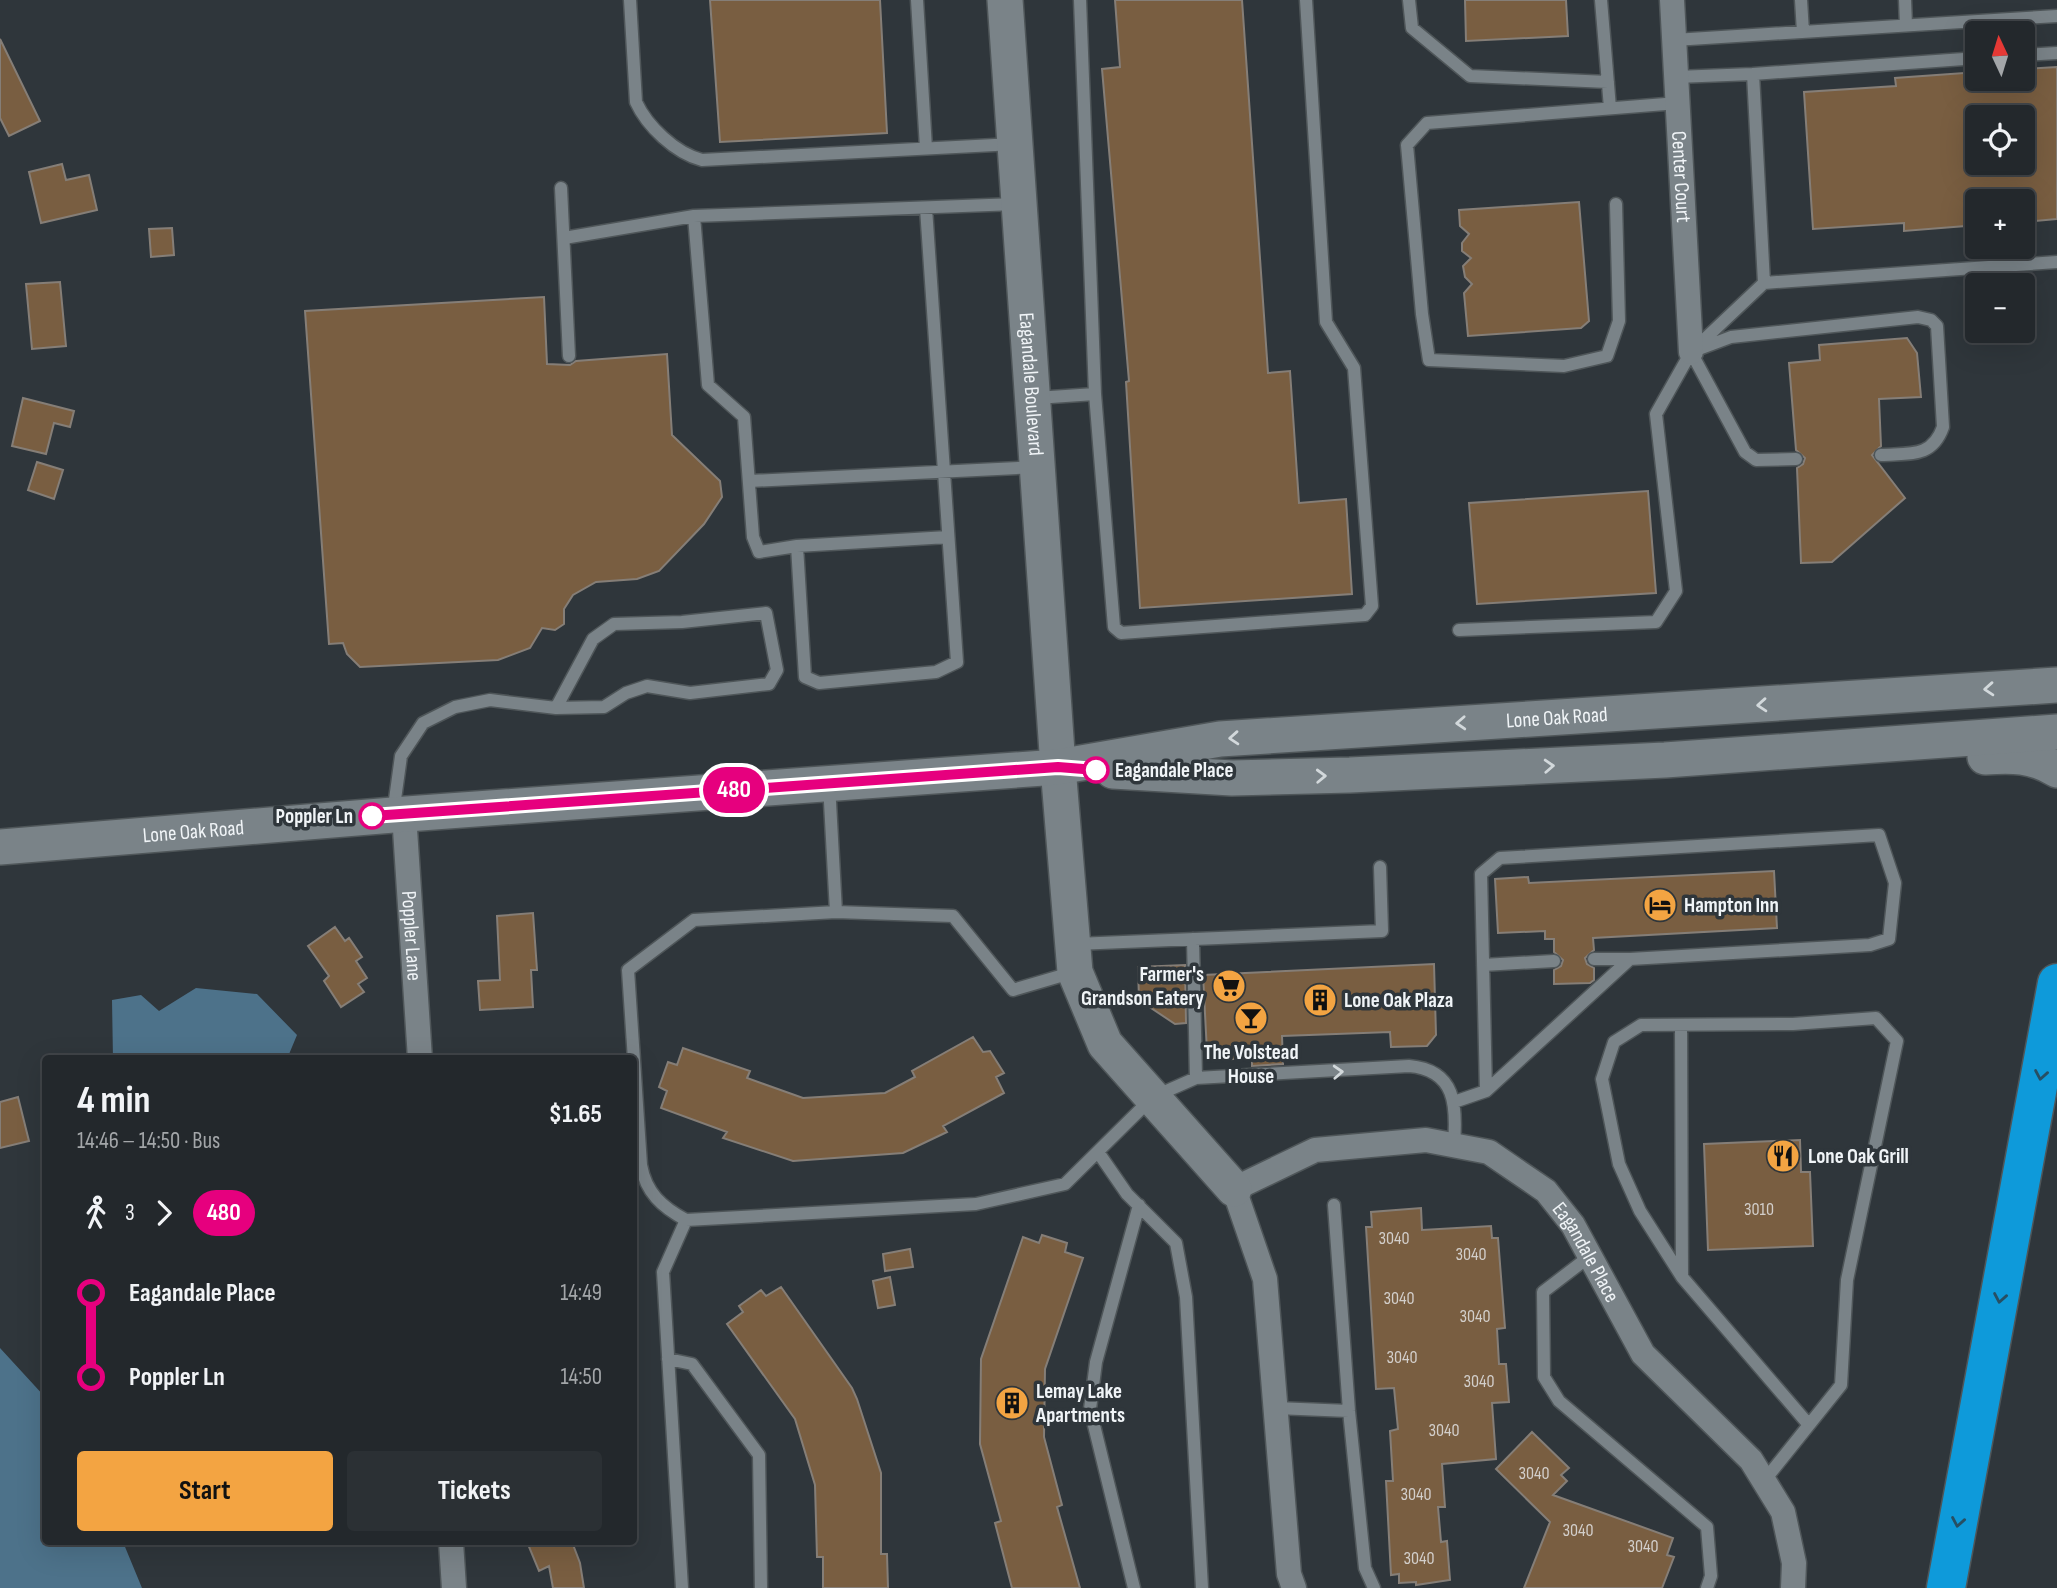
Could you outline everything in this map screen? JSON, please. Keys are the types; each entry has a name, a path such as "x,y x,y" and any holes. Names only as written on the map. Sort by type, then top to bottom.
{"highway":[{"path":"1946,1588 2057,983"}],"main road":[{"name":"Eagandale Boulevard","path":"1005,0 1058,767"},
{"name":"Lone Oak Road","path":"0,848 398,814 1058,767 1220,739 2057,685"},
{"name":"Lone Oak Road","path":"1058,767 1232,778 1624,762 2057,732"},
{"path":"1807,751 1922,761 2020,755 2045,762 2057,770"},
{"path":"1058,767 1073,958 1105,1044 1234,1189"}],"street":[{"name":"Center Court","path":"1672,0 1691,352"},
{"name":"Poppler Lane","path":"398,814 420,1055"},
{"name":"Eagandale Place","path":"1234,1189 1315,1150 1426,1140 1489,1152 1546,1191 1573,1225 1643,1354 1751,1460 1783,1512 1794,1563 1793,1588"},
{"path":"1234,1189 1265,1279 1289,1574 1294,1588"},
{"path":"451,1545 454,1588"}],"lane":[{"path":"630,0 635,102 642,116 689,157 702,160 1015,144"},
{"path":"917,0 926,148"},
{"path":"1080,0 1095,394 1114,627 1117,631 1365,615 1370,611 1354,368 1326,322 1306,0"},
{"path":"1409,0 1412,28 1470,76 1608,82"},
{"path":"1601,0 1610,108"},
{"path":"1801,0 1803,32"},
{"path":"1905,0 1906,25"},
{"path":"1674,40 2057,16"},
{"path":"2035,54 2057,52"},
{"path":"1676,77 1965,59"},
{"path":"1753,74 1764,283"},
{"path":"1616,204 1619,321 1607,356 1564,366 1429,360 1422,314 1407,145 1427,123 1678,103"},
{"path":"561,187 569,356"},
{"path":"564,238 694,216 1019,204"},
{"path":"797,546 805,677 818,683 936,672 957,662 926,208"},
{"path":"694,216 708,385 744,417 753,537 759,552 797,546 948,537"},
{"path":"1459,629 1656,622 1676,591 1656,414 1691,352 1764,283 2057,262"},
{"path":"1691,352 1731,337 1918,317 1931,320 1937,326 1943,427 1938,442 1925,451 1881,455"},
{"path":"1691,352 1745,452 1756,460 1796,459"},
{"path":"1032,398 1095,394"},
{"path":"750,481 1037,467"},
{"path":"398,814 401,756 423,723 455,707 490,700 556,708 604,707 626,693 647,686 690,693 769,684 777,670 766,613 682,622 614,624 593,639 556,708"},
{"path":"829,784 836,912"},
{"path":"1486,1091 1481,874 1500,858 1879,835 1895,883 1889,939 1870,945 1594,959"},
{"path":"634,1055 628,970 694,920 836,912 953,916 1013,990 1073,958 1193,939 1382,931 1380,867"},
{"path":"1193,939 1196,1078"},
{"path":"1454,1102 1486,1091 1630,959"},
{"path":"1483,965 1554,961"},
{"path":"1764,1481 1809,1426 1841,1385 1847,1280 1897,1041 1876,1018 1793,1024 1642,1025 1614,1042 1602,1079 1619,1164 1640,1211 1682,1277 1809,1426"},
{"path":"1681,1025 1682,1277"},
{"path":"637,1100 642,1173 655,1199 686,1220 976,1204 1065,1184 1153,1097 1196,1078 1421,1067 1439,1076 1454,1102 1454,1144"},
{"path":"1098,1152 1139,1205 1176,1243 1186,1297 1202,1588"},
{"path":"1134,1588 1090,1409 1096,1362 1139,1205"},
{"path":"1334,1205 1349,1411 1365,1568 1374,1588"},
{"path":"682,1588 663,1272 686,1220"},
{"path":"1590,1256 1543,1292 1544,1377 1559,1401 1707,1527 1711,1576 1707,1588"},
{"path":"668,1359 692,1364 759,1455 761,1588"},
{"path":"1276,1408 1349,1411"}],"water":[{"path":"196,988 257,994 297,1035 289,1055 113,1055 112,1000 141,995 159,1011"},
{"path":"0,1348 42,1394 42,1545 124,1545 142,1588 0,1588"}],"building":[{"path":"710,0 880,0 887,133 720,142"},
{"path":"1115,0 1242,0 1268,373 1290,371 1299,503 1346,499 1352,594 1140,608 1126,382 1129,381 1102,69 1120,67"},
{"path":"1465,0 1566,0 1568,36 1466,41"},
{"path":"0,39 40,121 9,136 0,118"},
{"path":"2057,67 2057,219 2035,221 2035,189 1965,189 1965,226 1904,231 1904,223 1813,229 1804,92 1896,86 1895,78 1965,73 1965,91 2035,91 2035,68"},
{"path":"62,164 66,180 89,175 97,210 41,223 29,172"},
{"path":"1579,202 1589,321 1581,328 1468,336 1464,293 1472,284 1465,277 1463,266 1471,258 1462,251 1462,243 1469,234 1460,226 1459,210"},
{"path":"172,228 174,255 151,257 149,229"},
{"path":"60,282 66,346 32,349 26,284"},
{"path":"544,297 547,364 570,365 576,361 667,354 672,435 720,481 722,497 704,524 659,571 637,579 596,582 573,595 564,609 564,624 555,630 542,628 530,648 498,660 360,667 347,654 343,643 329,644 305,311"},
{"path":"1907,338 1917,353 1921,397 1879,399 1881,446 1872,455 1905,498 1832,562 1801,563 1797,468 1803,464 1805,458 1796,450 1789,363 1820,360 1819,345"},
{"path":"23,398 74,411 70,427 54,423 46,454 12,446"},
{"path":"37,462 63,470 54,499 28,490"},
{"path":"1648,491 1656,593 1477,604 1469,503"},
{"name":"Hampton Inn","path":"1774,871 1777,928 1593,938 1594,950 1585,958 1587,964 1594,968 1594,980 1590,983 1554,984 1554,970 1561,966 1563,960 1554,952 1554,939 1545,939 1545,931 1498,933 1495,879 1528,877 1529,883"},
{"path":"533,913 537,970 531,970 533,1007 480,1010 478,981 500,980 497,916"},
{"path":"335,927 345,941 349,938 362,957 356,961 367,978 358,984 364,992 341,1007 324,981 329,976 308,946"},
{"name":"Lone Oak Plaza","path":"1434,964 1436,1035 1427,1046 1391,1047 1390,1032 1282,1036 1283,1064 1252,1066 1252,1058 1216,1060 1207,1052 1203,975"},
{"path":"1185,965 1186,1023 1175,1024 1139,1000 1138,967"},
{"path":"973,1037 983,1052 990,1051 1004,1073 996,1077 1004,1093 943,1126 947,1132 903,1153 793,1161 723,1138 727,1132 661,1108 667,1091 659,1087 668,1062 677,1065 683,1048 750,1071 747,1078 803,1098 885,1093 915,1077 912,1071"},
{"path":"18,1097 29,1141 0,1148 0,1102"},
{"path":"1800,1140 1801,1172 1810,1172 1813,1246 1708,1250 1704,1144"},
{"path":"1421,1208 1422,1230 1491,1226 1492,1238 1498,1238 1505,1328 1497,1329 1499,1364 1506,1364 1509,1402 1492,1403 1496,1459 1442,1464 1445,1507 1438,1507 1441,1542 1447,1541 1450,1580 1416,1585 1416,1582 1399,1583 1399,1574 1391,1575 1386,1481 1393,1481 1390,1431 1398,1429 1394,1388 1376,1389 1366,1227 1372,1227 1371,1212"},
{"name":"Lemay Lake Apartments","path":"1042,1235 1067,1243 1065,1252 1083,1258 1045,1369 1044,1437 1062,1505 1057,1507 1080,1588 1012,1588 995,1523 1001,1521 980,1444 981,1359 1023,1237 1039,1243"},
{"path":"910,1249 913,1267 885,1271 883,1254"},
{"path":"890,1277 895,1305 878,1308 873,1281"},
{"path":"781,1287 857,1399 881,1473 881,1554 887,1554 888,1588 823,1588 823,1557 817,1557 815,1485 795,1419 727,1324 743,1312 739,1306 761,1290 766,1296"},
{"path":"1532,1432 1569,1468 1561,1475 1567,1481 1553,1495 1673,1538 1667,1555 1674,1557 1662,1588 1524,1588 1550,1522 1496,1469"},
{"path":"528,1545 573,1545 580,1563 584,1588 553,1588 549,1566 539,1571"}],"bus line":[{"name":"480","path":"372,816 1058,767 1096,770"}],"place":[{"name":"Eagandale Place","path":"1096,770"},
{"name":"Poppler Ln","path":"372,816"},
{"name":"Hampton Inn","path":"1660,905"},
{"name":"Farmer's Grandson Eatery","path":"1229,986"},
{"name":"Lone Oak Plaza","path":"1320,1000"},
{"name":"The Volstead House","path":"1251,1018"},
{"name":"Lone Oak Grill","path":"1783,1156"},
{"name":"Lemay Lake Apartments","path":"1012,1403"}]}
